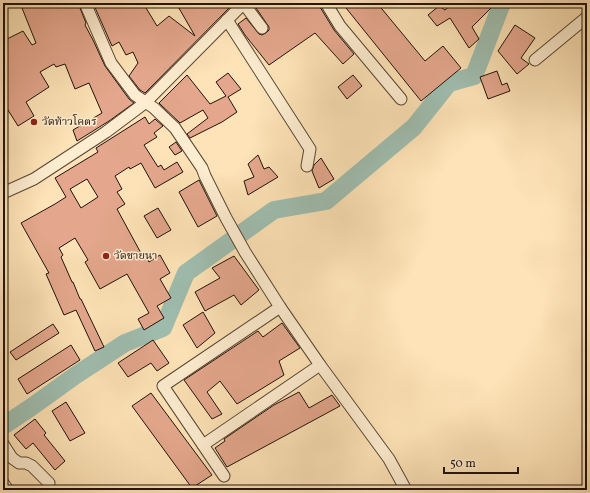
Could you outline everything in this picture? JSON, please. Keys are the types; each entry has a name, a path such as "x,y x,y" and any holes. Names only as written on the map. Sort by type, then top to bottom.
{"street":[{"path":"85,3 111,63 135,95 154,108 175,128 195,156 245,252 280,307 320,365 389,459 406,490"},
{"path":"3,193 34,179 106,132 146,102 244,3 262,28"},
{"path":"326,3 340,26 402,98"},
{"path":"535,60 587,16"},
{"path":"227,20 310,149 307,166"},
{"path":"224,476 163,386 280,307"},
{"path":"203,445 320,365"},
{"path":"3,444 12,458 19,463 26,463 32,466 49,483"},
{"path":"3,483 8,490"}],"building":[{"path":"20,3 78,3 86,23 85,25 105,66 129,99 134,103 77,141 73,130 102,113 89,83 75,89 65,64 56,67 54,64 40,72 49,87 26,102 34,116 18,126 3,102 3,41 23,31 32,45 36,43"},
{"path":"93,3 143,3 157,26 169,16 195,36 176,3 234,3 145,93 140,90 129,76 138,63 133,52 126,55 119,42 112,46"},
{"path":"256,3 319,3 334,30 354,54 343,64 315,33 269,65 238,24 246,18 259,34 262,35 269,30 269,27 254,5"},
{"path":"342,3 377,3 425,61 443,46 461,68 421,101"},
{"path":"453,3 462,3 466,6 469,3 496,3 472,27 479,39 469,48 450,18 437,26 428,15 439,6 445,10"},
{"path":"515,25 535,38 521,58 529,64 517,74 498,51"},
{"path":"497,71 502,85 507,83 510,91 488,99 480,77"},
{"path":"228,73 241,89 228,97 237,112 222,122 190,138 187,134 208,118 203,110 180,123 159,103 187,75 210,104 226,96 216,82"},
{"path":"353,75 362,86 347,99 338,87"},
{"path":"145,117 149,124 155,119 163,126 154,133 157,137 144,145 158,167 161,165 164,170 177,162 183,172 155,188 141,163 130,169 129,167 115,176 122,189 117,192 125,204 117,209 142,255 144,254 149,262 160,255 170,273 160,279 171,298 157,306 164,318 144,330 138,319 149,313 127,274 100,289 85,262 88,260 75,238 59,248 63,255 61,257 72,282 104,347 95,351 76,310 64,315 46,274 49,273 21,223 66,197 55,178 98,152 96,148","holes":["87,179 98,197 81,208 70,189"]},
{"path":"176,142 182,151 175,155 169,147"},
{"path":"258,155 264,169 269,167 278,177 248,195 244,181 254,177 248,164"},
{"path":"321,158 334,179 319,188 312,171 314,165"},
{"path":"199,180 217,216 198,227 179,192"},
{"path":"158,208 171,230 157,238 144,216"},
{"path":"234,256 259,290 241,305 234,295 205,311 195,292 220,278 212,268"},
{"path":"203,312 215,333 197,348 183,325"},
{"path":"282,323 300,348 279,361 284,375 237,404 220,381 207,392 222,414 212,419 184,380 258,331 263,337"},
{"path":"53,324 59,333 16,360 10,352"},
{"path":"153,340 169,363 157,371 151,363 128,377 118,363"},
{"path":"71,345 80,360 27,394 18,379"},
{"path":"299,392 309,408 332,395 340,406 227,467 215,448 225,441 224,439 274,405"},
{"path":"151,393 212,475 192,488 132,406"},
{"path":"66,402 85,433 70,441 52,411"},
{"path":"35,419 46,433 44,435 65,461 55,470 33,443 26,449 14,435"}],"waterway":[{"path":"3,426 125,343 163,328 186,273 274,210 326,201 414,127 449,83 474,76 502,3"}],"place":[{"name":"วัดท้าวโคตร","path":"34,122"},
{"name":"วัดชายนา","path":"106,256"}]}
